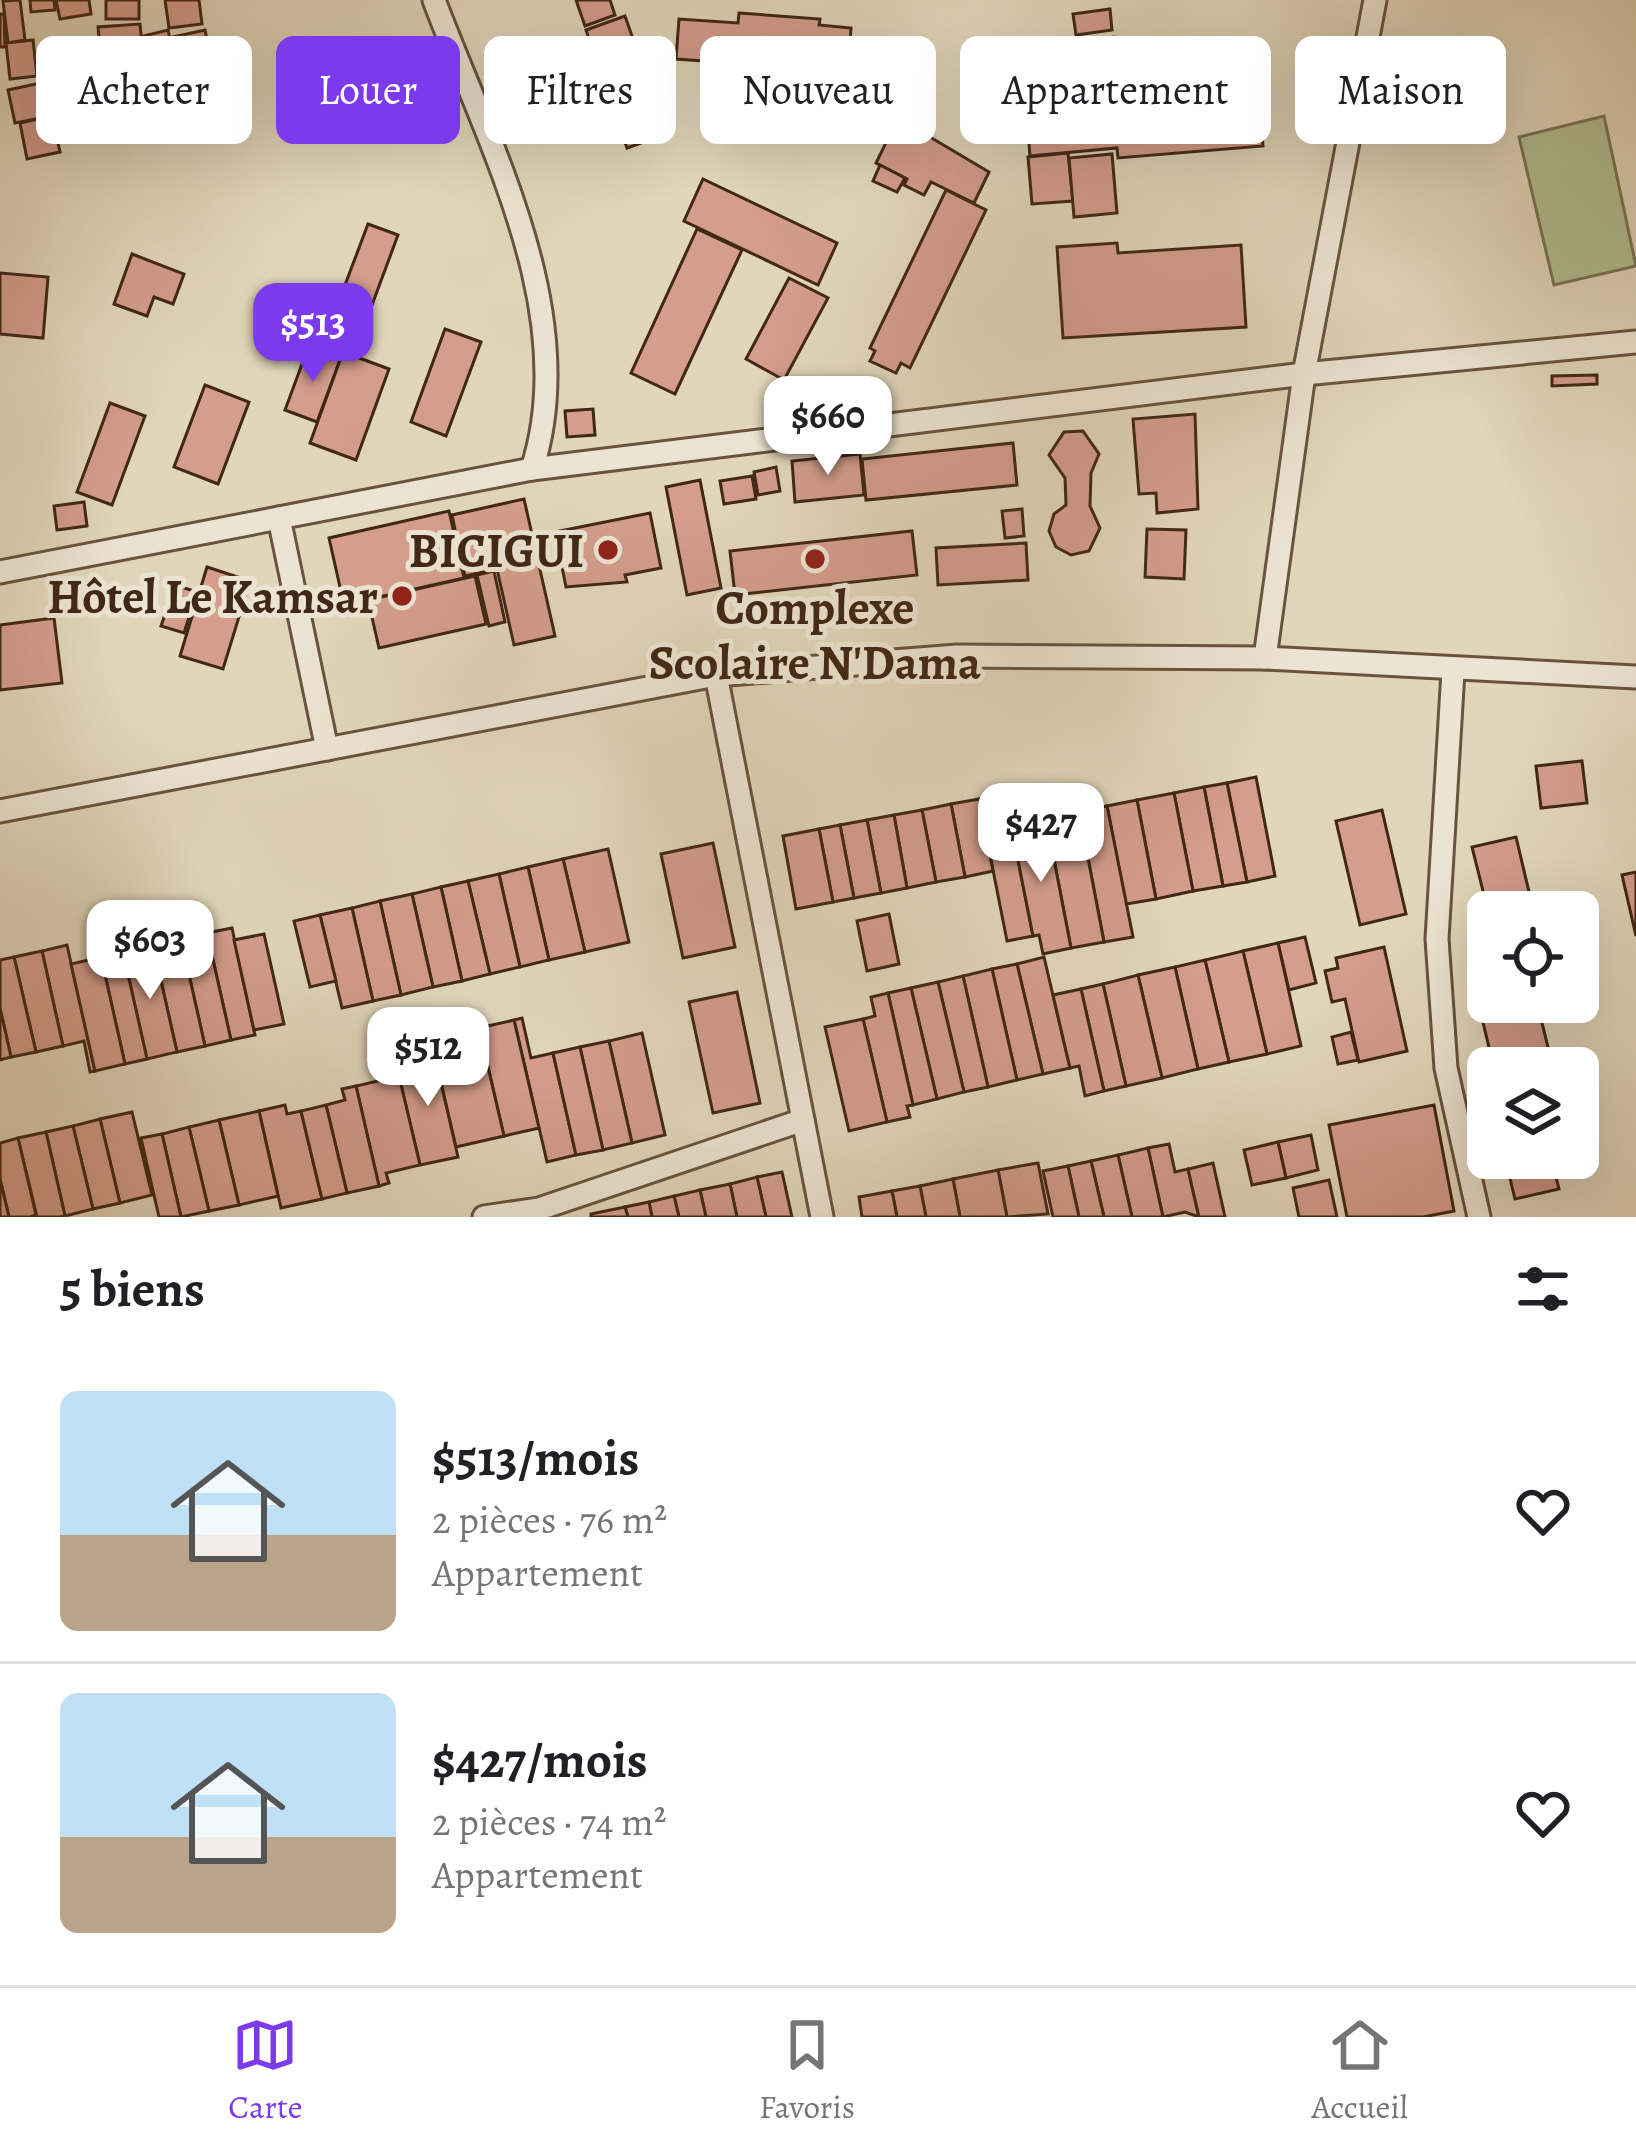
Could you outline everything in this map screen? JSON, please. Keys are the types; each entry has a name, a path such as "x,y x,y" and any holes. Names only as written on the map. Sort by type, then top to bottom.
{"street":[{"path":"434,0 525,241 548,359 548,420 532,469"},
{"path":"1264,658 1304,374 1375,0"},
{"path":"0,572 532,469 1304,374 1636,342"},
{"path":"279,518 327,749"},
{"path":"0,811 716,675 957,656 1264,658 1636,676"},
{"path":"1453,670 1437,940 1446,1068 1479,1217"},
{"path":"716,675 822,1217"},
{"path":"484,1217 539,1209 803,1120"}],"green space":[{"path":"1604,116 1636,266 1554,285 1519,137"}],"building":[{"path":"20,0 25,40 8,43 3,1"},
{"path":"30,0 54,0 55,10 31,12"},
{"path":"56,0 89,0 91,14 60,19"},
{"path":"106,0 139,0 139,19 106,19"},
{"path":"165,0 199,0 202,24 169,28"},
{"path":"576,0 610,0 615,15 585,26"},
{"path":"1110,9 1112,30 1076,35 1073,14"},
{"path":"739,13 820,19 819,25 851,28 850,36 700,36 700,61 676,59 679,19 738,23"},
{"path":"0,14 4,14 5,47 0,47"},
{"path":"625,16 632,36 588,36 586,30"},
{"path":"140,24 141,36 99,36 98,27"},
{"path":"33,40 36,76 10,79 6,43"},
{"path":"36,84 36,119 15,123 8,90"},
{"path":"36,120 36,144 58,144 60,152 27,159 20,123"},
{"path":"936,141 989,172 974,203 931,182 924,195 904,185 907,179 876,163 885,144"},
{"path":"1029,144 1263,146 1118,158 1117,148 1030,156"},
{"path":"1068,153 1073,201 1032,204 1028,157"},
{"path":"1112,154 1117,213 1074,217 1069,158"},
{"path":"880,165 905,178 897,192 873,181"},
{"path":"703,179 837,243 818,285 684,221"},
{"path":"946,190 986,210 910,368 901,363 896,373 870,361 875,351 870,348"},
{"path":"368,224 398,235 369,313 339,301"},
{"path":"697,229 742,250 675,394 631,373"},
{"path":"1117,243 1118,253 1241,245 1246,327 1063,338 1057,247"},
{"path":"132,254 184,274 173,304 154,297 147,316 114,304"},
{"path":"0,273 48,277 43,338 0,334"},
{"path":"789,278 828,298 784,380 746,359"},
{"path":"275,303 315,317 306,342 266,327"},
{"path":"445,329 481,342 446,436 411,422"},
{"path":"308,348 340,360 317,422 285,410"},
{"path":"343,352 389,369 356,460 310,443"},
{"path":"1597,375 1597,384 1552,386 1552,376"},
{"path":"205,385 249,402 218,484 174,467"},
{"path":"110,403 145,416 112,505 77,492"},
{"path":"593,409 595,435 567,437 565,411"},
{"path":"1195,414 1198,509 1157,513 1156,493 1139,494 1133,419"},
{"path":"1083,431 1099,454 1091,473 1090,506 1100,528 1089,551 1071,555 1056,547 1049,531 1054,514 1066,505 1065,478 1049,455 1064,432"},
{"path":"1013,443 1017,485 866,500 862,459"},
{"path":"860,454 864,495 795,502 792,461"},
{"path":"776,467 780,491 758,495 754,472"},
{"path":"752,476 756,499 724,504 720,481"},
{"path":"700,480 721,588 687,595 666,487"},
{"path":"524,499 555,636 514,645 497,569 465,576 452,515"},
{"path":"84,502 87,526 57,530 54,506"},
{"path":"1022,509 1024,536 1005,538 1002,511"},
{"path":"449,511 464,578 344,605 329,538"},
{"name":"BICIGUI","path":"650,513 661,568 625,575 627,582 566,587 555,532"},
{"path":"1147,529 1186,530 1184,579 1145,577"},
{"path":"912,531 917,575 735,595 730,551"},
{"path":"1026,543 1028,580 938,585 936,548"},
{"path":"207,567 250,581 223,669 180,656"},
{"path":"494,571 505,622 489,626 477,575"},
{"path":"475,576 486,624 379,648 368,600"},
{"path":"175,585 197,592 184,633 161,626"},
{"path":"54,618 62,683 0,690 0,625"},
{"path":"1582,761 1587,803 1541,808 1536,766"},
{"path":"1256,777 1275,876 1247,882 1227,783"},
{"path":"1227,783 1247,882 1223,886 1204,787"},
{"path":"1204,787 1223,886 1193,891 1174,793"},
{"path":"1005,793 1033,936 1007,941 979,799"},
{"path":"1174,793 1193,891 1156,899 1137,800"},
{"path":"979,799 993,871 965,877 951,804"},
{"path":"1137,800 1156,899 1126,904 1107,806"},
{"path":"951,804 965,877 936,882 922,810"},
{"path":"1107,806 1133,937 1104,942 1079,811"},
{"path":"922,810 936,882 907,888 894,815"},
{"path":"1382,810 1406,914 1360,925 1336,821"},
{"path":"1079,811 1104,942 1071,948 1046,818"},
{"path":"894,815 907,888 881,893 867,820"},
{"path":"1046,818 1071,948 1043,954 1039,935 1033,936 1011,825"},
{"path":"867,820 881,893 854,898 840,825"},
{"path":"840,825 854,898 833,902 819,829"},
{"path":"819,829 833,902 796,909 783,836"},
{"path":"1516,837 1529,891 1483,891 1472,847"},
{"path":"713,843 735,947 683,958 661,854"},
{"path":"608,849 629,942 585,952 563,859"},
{"path":"563,859 585,952 549,960 528,867"},
{"path":"528,867 549,960 520,967 499,874"},
{"path":"1636,872 1636,936 1622,875"},
{"path":"499,874 520,967 490,974 468,881"},
{"path":"468,881 490,974 462,981 441,887"},
{"path":"441,887 462,981 433,987 412,894"},
{"path":"412,894 433,987 401,995 380,901"},
{"path":"380,901 401,995 373,1001 352,908"},
{"path":"352,908 373,1001 342,1008 320,915"},
{"path":"889,914 899,964 867,971 857,921"},
{"path":"320,915 336,981 310,987 294,921"},
{"path":"232,928 255,1035 231,1040 207,933"},
{"path":"207,933 231,1040 205,1046 181,939"},
{"path":"264,934 284,1024 254,1030 234,940"},
{"path":"1305,937 1316,983 1289,990 1278,943"},
{"path":"181,939 205,1046 177,1052 153,945"},
{"path":"1278,943 1301,1046 1267,1054 1243,951"},
{"path":"67,945 95,1071 90,1072 84,1041 63,1046 42,951"},
{"path":"153,945 177,1052 147,1059 123,952"},
{"path":"1384,947 1407,1051 1359,1062 1345,999 1332,1002 1325,971 1338,968 1336,958"},
{"path":"42,951 63,1046 36,1052 14,957"},
{"path":"1243,951 1267,1054 1229,1062 1205,960"},
{"path":"123,952 147,1059 125,1064 101,957"},
{"path":"14,957 36,1052 11,1057 0,1008 0,960"},
{"path":"101,957 125,1064 95,1071 71,964"},
{"path":"1044,957 1070,1068 1043,1074 1017,964"},
{"path":"1205,960 1229,1062 1198,1069 1175,967"},
{"path":"1017,964 1043,1074 1017,1080 992,969"},
{"path":"1175,967 1198,1069 1162,1078 1138,975"},
{"path":"992,969 1017,1080 988,1087 963,976"},
{"path":"1138,975 1162,1078 1126,1086 1103,984"},
{"path":"963,976 988,1087 964,1092 938,982"},
{"path":"938,982 964,1092 937,1099 911,988"},
{"path":"1103,984 1126,1086 1104,1091 1081,989"},
{"path":"911,988 937,1099 913,1105 888,993"},
{"path":"1081,989 1104,1091 1085,1096 1079,1066 1070,1068 1053,995"},
{"path":"737,992 760,1103 713,1113 689,1002"},
{"path":"888,993 913,1105 907,1106 910,1117 887,1122 863,1019 875,1016 871,997"},
{"path":"0,1008 11,1057 0,1060"},
{"path":"522,1018 531,1058 553,1053 576,1155 547,1162 514,1020"},
{"path":"863,1019 887,1122 849,1131 825,1027"},
{"path":"514,1020 539,1128 504,1136 479,1028"},
{"path":"1483,1023 1542,1023 1548,1047 1489,1047"},
{"path":"479,1028 504,1136 456,1147 431,1040"},
{"path":"1351,1032 1358,1060 1338,1064 1332,1037"},
{"path":"642,1033 665,1135 632,1143 609,1041"},
{"path":"431,1040 458,1157 420,1165 399,1076 419,1071 413,1044"},
{"path":"609,1041 632,1143 603,1150 580,1047"},
{"path":"580,1047 603,1150 576,1155 553,1053"},
{"path":"399,1076 420,1165 386,1173 389,1183 379,1186 356,1086"},
{"path":"356,1086 379,1186 347,1193 326,1105 345,1100 342,1089"},
{"path":"285,1105 287,1114 301,1111 322,1199 281,1208 259,1111"},
{"path":"326,1105 347,1193 322,1199 301,1111"},
{"path":"1434,1105 1454,1211 1423,1217 1347,1217 1329,1125"},
{"path":"259,1111 278,1196 239,1205 219,1120"},
{"path":"132,1112 152,1195 120,1203 100,1119"},
{"path":"100,1119 120,1203 93,1209 73,1126"},
{"path":"219,1120 239,1205 209,1211 189,1127"},
{"path":"73,1126 93,1209 65,1216 46,1132"},
{"path":"189,1127 209,1211 181,1217 162,1134"},
{"path":"46,1132 65,1216 37,1217 18,1138"},
{"path":"162,1134 181,1217 159,1217 141,1138"},
{"path":"1311,1135 1318,1170 1286,1178 1278,1142"},
{"path":"18,1138 36,1215 30,1217 9,1217 0,1179 0,1143"},
{"path":"1278,1142 1286,1178 1252,1185 1244,1150"},
{"path":"1169,1144 1175,1172 1188,1169 1199,1217 1185,1212 1163,1217 1148,1148"},
{"path":"1148,1148 1163,1217 1132,1217 1118,1155"},
{"path":"1118,1155 1132,1217 1104,1217 1091,1161"},
{"path":"1091,1161 1104,1217 1079,1217 1068,1166"},
{"path":"1038,1163 1048,1214 1007,1217 998,1170"},
{"path":"1213,1163 1225,1217 1199,1217 1188,1169"},
{"path":"1068,1166 1079,1217 1053,1217 1043,1171"},
{"path":"998,1170 1007,1217 960,1217 953,1179"},
{"path":"782,1172 792,1217 766,1217 757,1177"},
{"path":"757,1177 766,1217 737,1217 730,1184"},
{"path":"0,1179 9,1217 0,1217"},
{"path":"953,1179 960,1217 926,1217 920,1186"},
{"path":"1510,1179 1556,1179 1559,1189 1515,1199"},
{"path":"1329,1180 1337,1217 1299,1217 1293,1188"},
{"path":"730,1184 737,1217 706,1217 700,1190"},
{"path":"920,1186 926,1217 897,1217 892,1191"},
{"path":"700,1190 706,1217 679,1217 674,1196"},
{"path":"892,1191 897,1217 862,1217 859,1197"},
{"path":"674,1196 679,1217 652,1217 649,1202"},
{"path":"649,1202 652,1217 628,1217 625,1207"},
{"path":"625,1207 628,1217 591,1217 591,1214"}],"place":[{"name":"BICIGUI","path":"608,550"},
{"name":"Complexe Scolaire N'Dama","path":"815,559"},
{"name":"Hôtel Le Kamsar","path":"402,596"}]}
